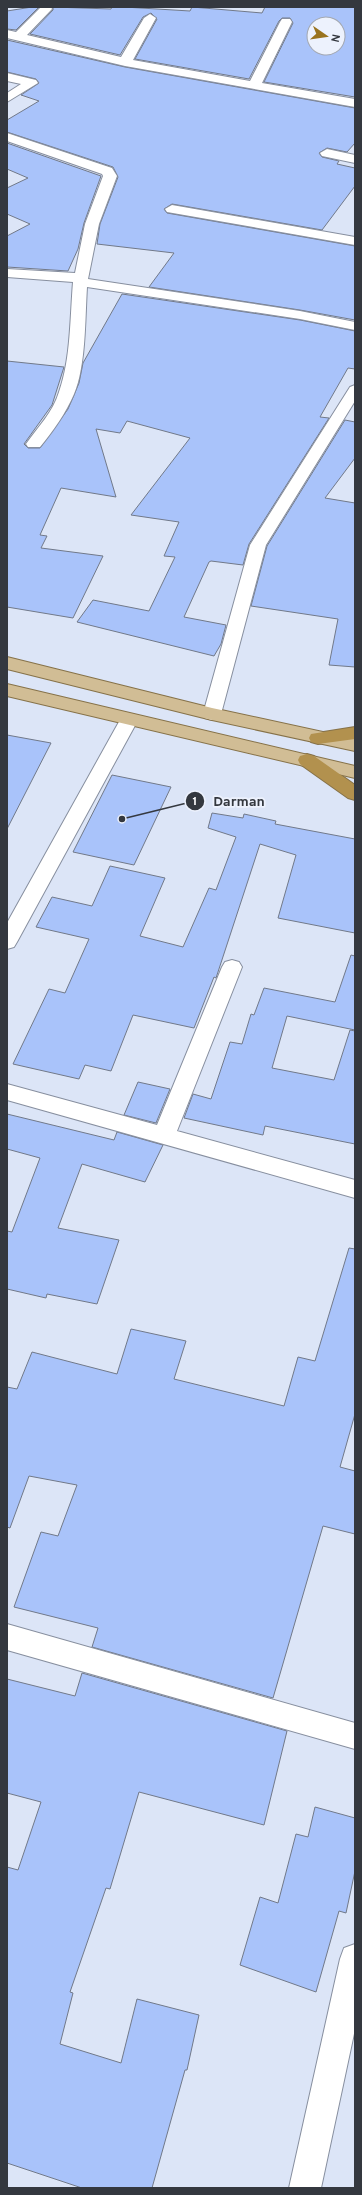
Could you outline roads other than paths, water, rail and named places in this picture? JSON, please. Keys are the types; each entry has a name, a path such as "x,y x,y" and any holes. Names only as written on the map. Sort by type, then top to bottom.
{"highway":[{"path":"318,738 355,733"},
{"path":"307,760 355,794"}],"main road":[{"path":"7,663 212,714 355,745"},
{"path":"7,690 129,720 355,772"}],"street":[{"path":"12,36 46,9"},
{"path":"125,62 150,18"},
{"path":"255,84 286,22"},
{"path":"12,36 125,62 355,103"},
{"path":"7,77 32,83 7,98"},
{"path":"7,137 107,171 110,176 92,224 81,280 73,367 67,394 49,426 34,444"},
{"path":"327,153 355,160"},
{"path":"172,209 355,241"},
{"path":"7,273 81,280 300,315 355,326"},
{"path":"212,714 258,545 334,421 355,390"},
{"path":"7,942 129,720"},
{"path":"164,1136 232,967"},
{"path":"7,1092 355,1189"},
{"path":"7,1637 355,1736"},
{"path":"305,2188 355,1959"}],"place":[{"name":"Darman","path":"122,819"}]}
